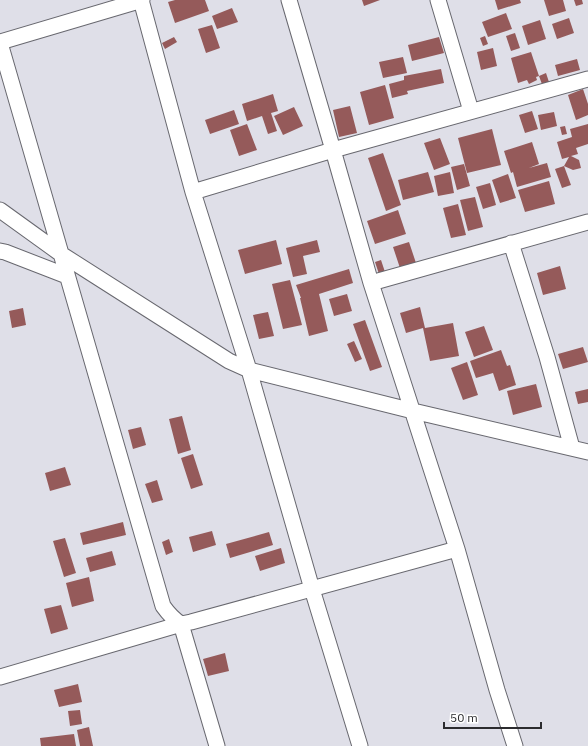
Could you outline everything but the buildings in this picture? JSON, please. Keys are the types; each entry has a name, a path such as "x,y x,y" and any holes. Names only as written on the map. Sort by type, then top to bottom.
{"street":[{"path":"217,746 181,624 167,613 163,606 0,43 142,0 192,192 249,370 312,589 360,746"},
{"path":"289,0 371,283 457,549 497,690 515,746"},
{"path":"438,0 471,111"},
{"path":"192,192 333,150 588,79"},
{"path":"0,210 61,254 229,360 249,370 413,411 588,452"},
{"path":"371,283 588,222"},
{"path":"511,243 547,357 572,448"},
{"path":"0,251 67,276"},
{"path":"0,676 181,624 457,549"}]}
